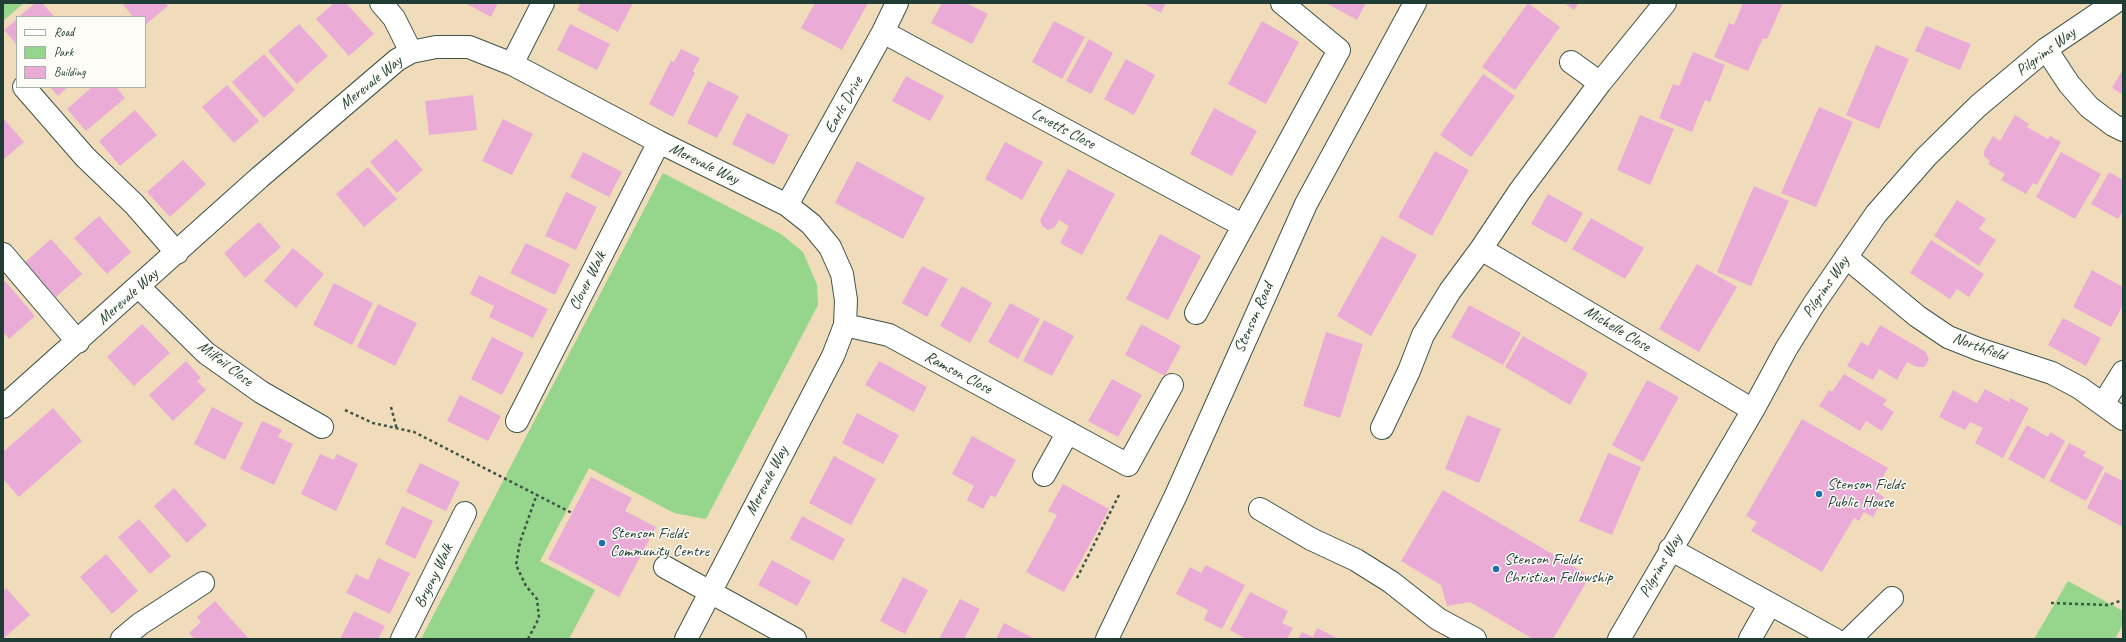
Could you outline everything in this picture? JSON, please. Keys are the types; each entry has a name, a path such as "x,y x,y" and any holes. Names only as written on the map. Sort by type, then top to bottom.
{"street":[{"path":"381,3 394,18 411,52"},
{"path":"512,64 543,3"},
{"name":"Earls Drive","path":"787,205 883,32 897,3"},
{"path":"1196,313 1242,225 1264,188 1339,50 1282,3"},
{"name":"Stenson Road","path":"1107,639 1176,495 1306,204 1415,3"},
{"path":"1382,428 1424,335 1450,291 1481,249 1518,192 1600,83 1665,3"},
{"name":"Pilgrims Way","path":"1619,639 1670,549 1753,410 1786,349 1876,214 1926,157 1978,106 2046,49 2114,3"},
{"name":"Levetts Close","path":"883,32 1242,225"},
{"name":"Merevale Way","path":"3,407 78,342 260,178 397,60 411,52 436,47 469,47 512,64 659,142 787,205 811,224 830,247 842,274 846,300 845,325 833,356 686,639"},
{"path":"2046,49 2069,84 2089,107 2113,125 2123,130"},
{"path":"1571,62 1600,83"},
{"path":"25,88 84,157 134,204 177,252"},
{"name":"Clover Walk","path":"518,420 659,142"},
{"name":"Michelle Close","path":"1481,249 1753,410"},
{"path":"3,254 78,342"},
{"name":"Northfield","path":"1846,257 1917,316 1948,337 1978,349 2052,373 2080,388 2123,419"},
{"name":"Milfoil Close","path":"139,287 206,353 261,392 322,427"},
{"name":"Ramson Close","path":"845,325 888,335 1128,465"},
{"path":"2103,404 2123,372"},
{"path":"1128,465 1172,385"},
{"path":"1044,475 1068,432"},
{"path":"1260,509 1311,539 1356,560 1391,582 1438,619 1475,639"},
{"name":"Bryony Walk","path":"402,639 465,513"},
{"path":"1670,549 1834,639"},
{"path":"665,567 795,639"},
{"path":"122,639 140,624 203,583"},
{"path":"1850,639 1892,598"},
{"path":"1750,639 1770,604"}],"path":[{"path":"338,406 373,423 397,430 414,432 572,513"},
{"path":"391,407 397,430"},
{"path":"1077,578 1126,480 1128,465"},
{"path":"528,639 538,618 536,599 526,586 516,565 520,542 536,494"},
{"path":"2052,603 2108,605 2123,600"}],"green space":[{"path":"3,3 24,3 3,21"},
{"path":"663,173 781,234 803,252 817,285 818,305 706,519 674,513 589,468 540,561 595,590 569,639 421,639"},
{"path":"2068,581 2123,611 2123,624 2115,639 2034,639"}],"building":[{"path":"35,3 42,3 54,16 20,16"},
{"path":"122,3 166,3 168,6 146,24 146,16 132,16"},
{"path":"334,3 346,3 374,34 349,56 316,19"},
{"path":"465,3 498,3 491,17"},
{"path":"581,3 633,3 618,32 577,10"},
{"path":"815,3 868,3 842,50 801,28"},
{"path":"942,3 966,3 988,14 972,44 931,23"},
{"path":"1143,3 1166,3 1161,13"},
{"path":"1326,3 1366,3 1357,20"},
{"path":"1528,3 1560,27 1515,90 1482,67"},
{"path":"1564,3 1579,3 1574,10"},
{"path":"1743,3 1783,3 1767,39 1763,38 1748,71 1714,57 1729,23 1734,25"},
{"path":"16,20 16,44 4,30"},
{"path":"1054,21 1085,37 1062,79 1032,62"},
{"path":"1262,21 1299,42 1266,104 1228,84"},
{"path":"299,24 328,56 297,84 268,51"},
{"path":"570,24 610,44 597,70 557,50"},
{"path":"1926,26 1971,44 1960,70 1915,51"},
{"path":"1089,39 1113,53 1091,94 1066,81"},
{"path":"1876,45 1909,59 1879,129 1846,115"},
{"path":"681,49 700,58 693,71 695,73 673,117 649,104 671,61 674,62"},
{"path":"1693,52 1725,65 1710,102 1705,100 1692,132 1659,118 1673,84 1679,86"},
{"path":"264,54 295,90 264,118 232,82"},
{"path":"1126,59 1155,75 1134,115 1104,99"},
{"path":"2123,69 2123,95 2112,88"},
{"path":"1483,74 1515,96 1471,157 1440,135"},
{"path":"906,76 944,96 930,121 892,101"},
{"path":"708,81 739,96 717,138 687,123"},
{"path":"227,85 259,121 234,143 202,107"},
{"path":"51,88 67,88 58,96"},
{"path":"91,88 117,88 125,98 86,131 67,109"},
{"path":"473,95 477,130 429,135 425,101"},
{"path":"1819,107 1853,122 1816,207 1781,193"},
{"path":"1214,108 1257,131 1232,176 1190,154"},
{"path":"135,110 157,135 120,166 99,141"},
{"path":"747,113 789,135 774,165 732,144"},
{"path":"1640,115 1674,129 1650,185 1617,170"},
{"path":"2015,115 2029,124 2027,127 2048,139 2050,136 2061,142 2037,185 2033,183 2026,194 2001,180 2005,174 1988,164 1990,161 1984,156 1984,151 1993,136 2000,141"},
{"path":"3,118 24,142 3,160"},
{"path":"503,119 533,134 512,175 482,161"},
{"path":"396,139 423,170 397,193 370,162"},
{"path":"1005,142 1043,162 1022,200 985,179"},
{"path":"1435,151 1469,170 1432,236 1398,217"},
{"path":"583,152 622,172 609,197 570,177"},
{"path":"2061,152 2101,174 2075,219 2036,197"},
{"path":"183,160 206,184 170,217 147,192"},
{"path":"857,161 925,198 903,239 835,203"},
{"path":"368,167 397,199 364,227 336,194"},
{"path":"1068,169 1115,194 1082,255 1060,243 1069,226 1059,220 1054,228 1048,230 1042,226 1040,220"},
{"path":"2109,172 2123,180 2123,211 2118,219 2091,204"},
{"path":"1754,186 1789,201 1751,286 1717,272"},
{"path":"566,192 597,207 576,250 545,236"},
{"path":"1548,194 1583,213 1566,243 1531,224"},
{"path":"1957,200 1986,219 1979,229 1996,240 1979,266 1934,236"},
{"path":"99,216 131,252 107,274 74,238"},
{"path":"1591,218 1644,248 1625,279 1572,249"},
{"path":"259,222 281,247 245,278 224,253"},
{"path":"1160,234 1201,256 1168,320 1126,299"},
{"path":"1382,236 1417,255 1371,336 1337,316"},
{"path":"51,239 82,274 56,297 25,262"},
{"path":"1931,240 1984,274 1969,297 1957,289 1950,299 1910,273"},
{"path":"526,243 570,264 555,295 510,273"},
{"path":"293,248 324,274 296,308 264,281"},
{"path":"1697,264 1737,287 1699,352 1659,329"},
{"path":"922,266 948,279 927,317 902,303"},
{"path":"2092,270 2123,287 2123,305 2111,327 2073,307"},
{"path":"479,275 548,309 533,338 489,317 494,306 470,294"},
{"path":"5,281 35,316 9,339 3,332 3,283"},
{"path":"334,283 373,303 352,345 313,325"},
{"path":"962,286 992,303 970,343 940,326"},
{"path":"1010,303 1040,319 1018,359 988,342"},
{"path":"378,304 417,323 395,366 357,347"},
{"path":"1469,305 1521,333 1503,365 1451,337"},
{"path":"2063,318 2101,338 2086,366 2048,345"},
{"path":"1044,320 1074,336 1052,376 1023,361"},
{"path":"142,324 170,353 134,386 107,357"},
{"path":"1141,324 1181,346 1165,376 1125,355"},
{"path":"1880,325 1926,352 1929,360 1924,367 1917,367 1907,362 1897,380 1879,369 1873,380 1847,366 1861,342 1868,346"},
{"path":"1326,332 1363,344 1340,418 1303,406"},
{"path":"1523,336 1588,373 1570,405 1505,367"},
{"path":"492,337 524,353 502,395 471,379"},
{"path":"186,361 201,378 197,381 206,390 173,421 149,395"},
{"path":"879,361 927,387 914,412 865,385"},
{"path":"1844,374 1887,400 1883,405 1894,412 1882,431 1866,421 1860,431 1819,406 1829,390 1832,392"},
{"path":"1112,379 1142,395 1118,437 1088,421"},
{"path":"1647,380 1679,397 1643,462 1612,445"},
{"path":"1985,389 2009,402 2010,398 2029,408 2003,458 1975,443 1983,428 1970,422 1965,430 1939,417 1953,390 1977,403"},
{"path":"460,395 501,416 488,441 447,421"},
{"path":"212,407 243,423 225,460 194,444"},
{"path":"53,408 82,441 19,497 3,479 3,452"},
{"path":"857,413 899,435 883,464 842,443"},
{"path":"1467,415 1501,429 1479,483 1445,469"},
{"name":"Stenson Fields Public House","path":"1802,419 1888,468 1875,491 1884,497 1873,517 1864,512 1859,521 1854,518 1822,572 1751,531 1757,522 1746,516"},
{"path":"262,421 282,430 278,437 293,444 274,485 240,469"},
{"path":"2027,425 2048,437 2050,432 2065,441 2044,479 2008,459"},
{"path":"972,436 1016,460 995,498 991,495 983,509 967,500 974,486 952,474"},
{"path":"2069,443 2086,452 2083,456 2104,467 2086,501 2049,481"},
{"path":"1608,453 1641,467 1612,535 1579,521"},
{"path":"320,454 334,460 337,454 358,464 336,511 301,494"},
{"path":"834,456 876,479 851,525 809,503"},
{"path":"420,463 460,482 446,511 406,492"},
{"path":"2105,472 2123,481 2123,527 2087,508"},
{"name":"Stenson Fields Community Centre","path":"591,477 632,498 625,511 656,527 619,597 548,559"},
{"path":"1063,484 1109,509 1064,592 1026,572 1057,515 1048,511"},
{"path":"174,488 207,525 187,543 154,506"},
{"name":"Stenson Fields Christian Fellowship","path":"1443,490 1590,576 1553,639 1533,639 1470,602 1447,606 1441,585 1401,561"},
{"path":"402,506 433,521 415,559 385,544"},
{"path":"802,516 845,539 833,561 790,539"},
{"path":"139,519 171,556 150,574 118,537"},
{"path":"106,554 138,591 112,614 80,577"},
{"path":"378,558 410,573 390,614 346,593 356,574 368,580"},
{"path":"772,560 811,581 797,606 758,585"},
{"path":"1206,565 1245,585 1222,629 1204,620 1208,610 1176,594 1190,567 1201,573"},
{"path":"903,577 928,590 905,634 880,621"},
{"path":"6,588 30,615 3,639 3,591"},
{"path":"1250,592 1288,611 1282,623 1293,628 1287,639 1246,639 1230,630"},
{"path":"960,599 980,609 964,639 942,639 940,637"},
{"path":"215,601 249,639 195,639 189,633 201,622 197,617"},
{"path":"354,611 385,626 378,639 340,639"},
{"path":"1004,623 1035,639 996,639"},
{"path":"1317,628 1339,639 1298,639 1302,632 1313,637"}],"place":[{"name":"Stenson Fields Public House","path":"1819,494"},
{"name":"Stenson Fields Community Centre","path":"602,543"},
{"name":"Stenson Fields Christian Fellowship","path":"1496,569"}]}
